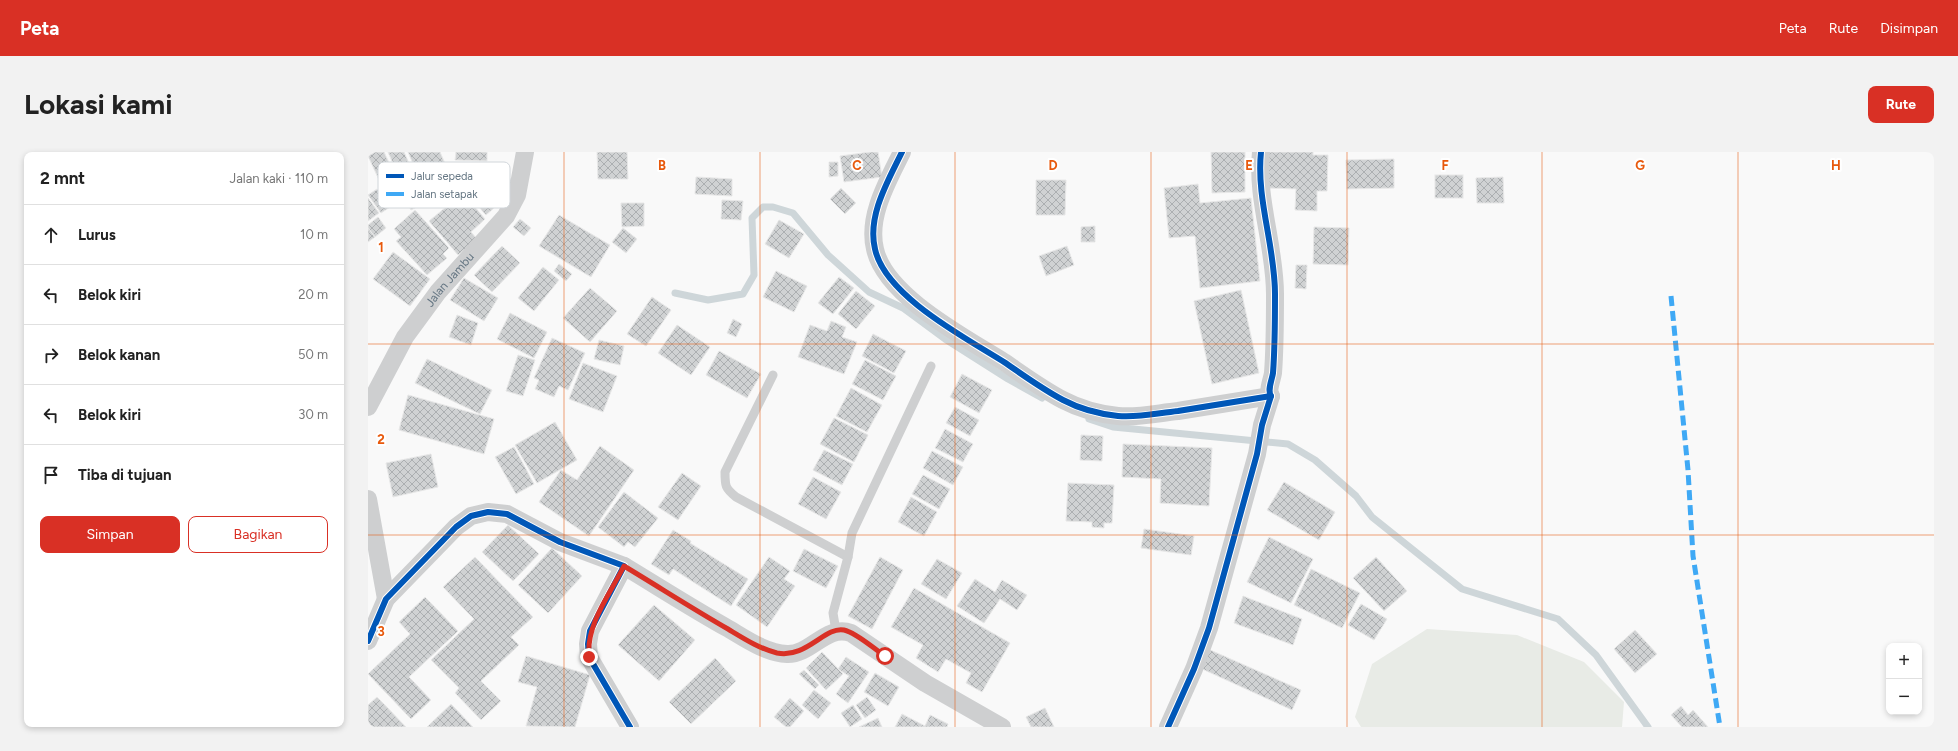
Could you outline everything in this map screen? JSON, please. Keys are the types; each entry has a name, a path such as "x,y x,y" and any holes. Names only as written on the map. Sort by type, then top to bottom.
{"street":[{"name":"Jalan Jambu","path":"368,407 410,331 438,292 506,216 517,195 525,152"},
{"path":"902,152 879,200 874,224 874,248 879,264 889,278 912,300 942,323 1063,400 1090,411 1119,416 1147,415 1271,396"},
{"path":"1168,727 1194,669 1209,628 1258,454 1262,425 1271,396 1269,393 1273,373 1275,292 1274,263 1268,236 1259,168 1261,152"},
{"path":"368,499 386,599"},
{"path":"368,641 386,599 456,527 471,516 488,512 507,514 560,542 624,566 752,643 777,653 789,654 798,652 836,631 843,630 851,633 925,683 1002,727"},
{"path":"624,566 590,631 588,644 589,657 630,727"}],"lane":[{"path":"836,631 833,613 848,557 852,533 931,366"},
{"path":"774,375 725,472 725,483 727,490 848,557"}],"shaded area":[{"path":"1427,629 1517,635 1584,662 1624,702 1622,727 1361,727 1355,717 1372,664"}],"building":[{"path":"375,152 384,152 389,162 378,162 378,178 368,156"},
{"path":"388,152 404,152 408,162 392,162"},
{"path":"408,152 440,152 444,162 412,162"},
{"path":"456,152 487,152 487,161 455,160"},
{"path":"597,152 627,152 628,179 598,179"},
{"path":"878,152 882,177 844,182 840,156"},
{"path":"1211,152 1245,152 1245,192 1212,193"},
{"path":"1268,152 1313,152 1313,155 1328,155 1327,191 1317,191 1317,211 1295,210 1296,189 1267,188"},
{"path":"1394,159 1394,188 1347,189 1346,160"},
{"path":"829,162 838,162 838,176 829,177"},
{"path":"1435,175 1463,175 1463,198 1435,198"},
{"path":"696,177 732,179 732,196 695,194"},
{"path":"1503,177 1504,203 1477,203 1476,178"},
{"path":"510,178 518,187 510,194"},
{"path":"1036,180 1066,180 1065,215 1036,215"},
{"path":"1198,184 1200,203 1251,198 1260,281 1200,288 1195,236 1169,238 1164,188"},
{"path":"841,188 856,203 845,214 830,199"},
{"path":"377,189 378,208 388,208 381,213 368,195"},
{"path":"368,198 379,213 368,221"},
{"path":"722,200 743,201 741,220 721,219"},
{"path":"621,203 644,203 644,226 622,227"},
{"path":"445,208 476,208 485,219 471,232 477,239 458,255 429,221"},
{"path":"480,208 494,208 486,215"},
{"path":"415,210 449,248 443,254 447,258 427,275 396,241 401,237 394,229"},
{"path":"559,215 610,245 591,277 539,246"},
{"path":"378,217 386,228 375,237 368,228 368,225"},
{"path":"520,219 531,228 524,236 513,227"},
{"path":"779,220 804,234 789,258 765,244"},
{"path":"1095,226 1095,242 1081,242 1081,227"},
{"path":"1314,227 1349,228 1348,265 1313,264"},
{"path":"368,228 375,237 368,242"},
{"path":"623,228 637,239 626,253 612,242"},
{"path":"502,246 520,263 492,292 474,275"},
{"path":"1067,246 1074,265 1046,276 1039,256"},
{"path":"393,252 430,279 410,306 373,279"},
{"path":"559,264 572,274 566,281 554,271"},
{"path":"1296,265 1307,265 1306,289 1295,288"},
{"path":"543,267 559,280 534,311 518,298"},
{"path":"776,271 807,286 794,312 763,297"},
{"path":"839,277 854,288 833,314 818,303"},
{"path":"464,278 498,298 484,321 450,300"},
{"path":"590,288 617,311 590,342 563,318"},
{"path":"1241,290 1259,373 1212,384 1194,301"},
{"path":"856,291 875,306 856,329 838,314"},
{"path":"652,297 671,310 646,346 627,334"},
{"path":"510,313 547,332 534,358 497,339"},
{"path":"457,315 478,323 471,345 449,337"},
{"path":"733,319 742,324 736,337 727,333"},
{"path":"831,321 846,327 842,337 857,342 844,374 798,357 810,325 827,331"},
{"path":"677,325 710,347 691,375 658,353"},
{"path":"873,334 906,351 894,373 862,356"},
{"path":"552,338 585,353 568,390 559,386 554,397 535,389 539,380 534,378"},
{"path":"599,340 624,346 620,365 594,359"},
{"path":"719,351 761,374 747,398 706,375"},
{"path":"518,355 535,360 523,396 506,391"},
{"path":"427,359 492,390 480,414 415,383"},
{"path":"865,360 896,376 883,400 852,384"},
{"path":"583,363 617,376 603,412 569,399"},
{"path":"962,374 992,390 979,413 950,397"},
{"path":"851,388 882,405 867,432 836,416"},
{"path":"408,395 494,419 484,454 399,430"},
{"path":"955,407 979,420 970,436 946,423"},
{"path":"834,418 868,435 854,462 820,444"},
{"path":"555,422 577,460 537,483 515,445"},
{"path":"945,429 973,444 963,462 935,448"},
{"path":"1081,435 1103,436 1102,461 1080,460"},
{"path":"1123,444 1212,448 1209,506 1160,503 1161,479 1122,477"},
{"path":"600,446 634,470 589,536 539,502 561,470 577,480"},
{"path":"514,447 534,484 516,494 495,457"},
{"path":"824,450 853,464 842,485 813,470"},
{"path":"932,451 963,467 953,485 923,468"},
{"path":"431,454 438,487 393,497 386,463"},
{"path":"682,473 701,486 678,520 658,507"},
{"path":"923,475 950,489 939,509 912,494"},
{"path":"813,477 841,492 826,519 798,504"},
{"path":"1284,482 1335,512 1319,540 1267,510"},
{"path":"1068,483 1114,485 1112,523 1104,523 1104,528 1092,527 1092,522 1066,521"},
{"path":"624,492 658,518 635,547 628,542 624,547 598,527"},
{"path":"911,497 937,512 924,536 898,522"},
{"path":"508,525 539,554 513,581 482,552"},
{"path":"1144,529 1194,536 1191,555 1141,548"},
{"path":"673,530 691,541 690,543 748,579 731,606 673,569 669,575 651,564"},
{"path":"1269,537 1313,559 1291,603 1247,582"},
{"path":"552,548 582,576 548,613 518,585"},
{"path":"804,549 838,566 826,588 793,571"},
{"path":"475,557 533,617 511,637 519,645 481,681 501,701 481,720 455,693 459,688 431,660 474,619 443,587"},
{"path":"769,557 790,571 784,579 795,586 767,627 736,605"},
{"path":"880,557 903,570 872,629 848,616"},
{"path":"1376,557 1407,591 1384,611 1353,578"},
{"path":"937,559 962,573 946,599 921,584"},
{"path":"1311,569 1360,593 1342,628 1294,605"},
{"path":"975,579 995,592 1002,580 1027,595 1017,610 1000,599 984,623 957,606"},
{"path":"914,588 1010,643 982,692 966,683 971,673 946,659 938,672 916,658 923,645 891,627"},
{"path":"1243,596 1302,619 1293,645 1234,623"},
{"path":"425,597 458,631 409,677 431,700 411,719 368,674 410,634 399,622"},
{"path":"1361,604 1387,619 1374,640 1348,625"},
{"path":"654,605 695,640 659,681 618,645"},
{"path":"1635,630 1657,654 1635,673 1614,649"},
{"path":"1208,649 1301,690 1292,710 1200,668"},
{"path":"822,652 843,674 826,690 806,668"},
{"path":"526,656 590,675 575,727 526,726 537,687 518,682"},
{"path":"846,657 869,672 848,703 836,694 849,676 838,669"},
{"path":"715,658 736,681 691,724 669,702"},
{"path":"804,670 819,685 815,689 799,674"},
{"path":"875,673 899,687 888,706 864,692"},
{"path":"814,690 831,703 818,719 802,705"},
{"path":"377,697 406,727 368,727 368,705"},
{"path":"867,697 876,710 865,718 856,705"},
{"path":"790,698 804,711 790,727 786,727 774,717"},
{"path":"451,704 473,727 427,727"},
{"path":"853,705 862,719 850,727 841,713"},
{"path":"1681,706 1688,715 1693,710 1708,727 1682,727 1671,715"},
{"path":"1045,708 1054,727 1031,727 1026,717"},
{"path":"902,714 925,726 930,715 948,724 947,727 895,727"},
{"path":"878,718 882,727 859,727"}],"waterway":[{"path":"675,293 708,300 743,294 754,275 752,218 763,207 773,207 793,213 828,255 869,292 903,308 945,339 1008,379 1042,398"},
{"path":"1089,419 1113,427 1288,444 1315,460 1356,496 1372,517 1462,589 1558,619 1596,655 1648,727"}],"marked path":[{"path":"1671,296 1688,470 1693,556 1720,727"}],"cycle path":[{"path":"902,152 885,187 876,211 873,237 875,249 882,266 894,283 910,299 949,328 1055,396 1076,406 1104,414 1118,416 1140,416 1271,396"},
{"path":"1168,727 1194,669 1209,628 1257,454 1262,425 1271,396 1269,391 1274,363 1275,294 1272,258 1261,187 1261,152"},
{"path":"368,641 386,599 456,527 471,516 488,512 507,514 560,542 624,566 590,631 588,644 589,657 630,727"}],"route":[{"path":"589,657 588,644 590,631 624,566 752,643 777,653 789,654 798,652 812,645 828,634 843,630 851,633 885,656"}]}
